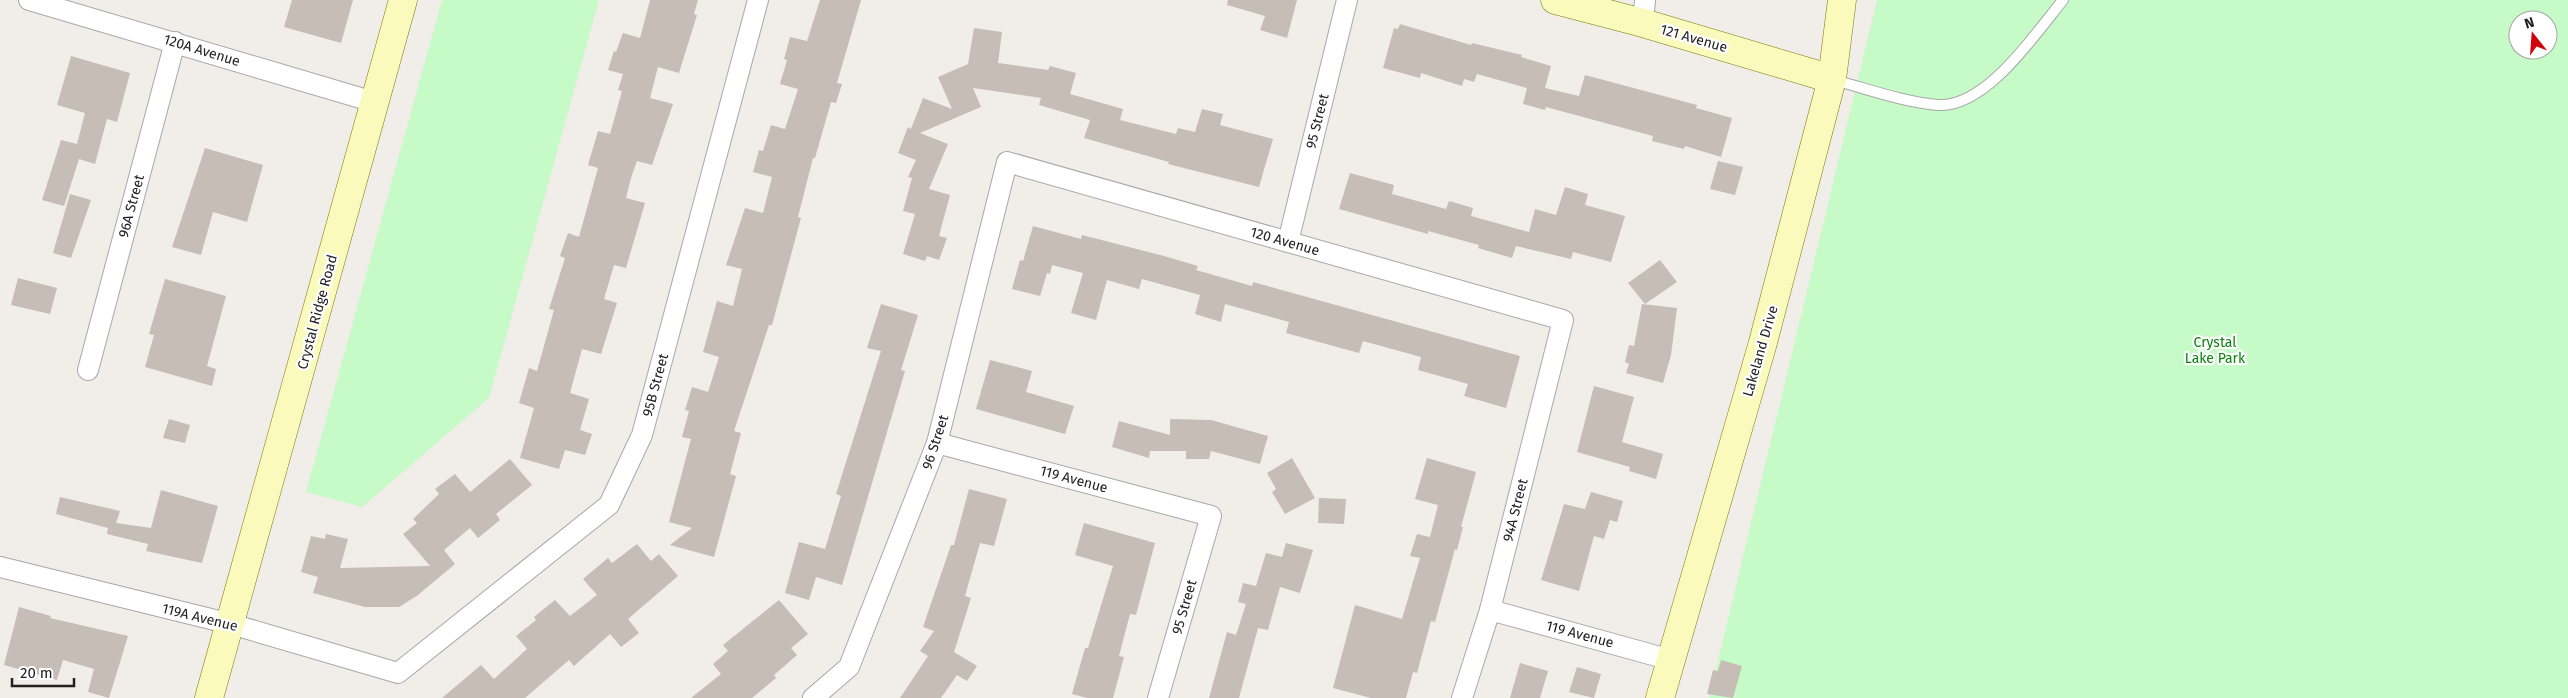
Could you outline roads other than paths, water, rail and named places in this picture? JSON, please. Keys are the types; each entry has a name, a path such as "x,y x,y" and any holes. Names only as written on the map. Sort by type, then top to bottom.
{"street":[{"name":"120A Avenue","path":"29,0 374,102"},
{"name":"Crystal Ridge Road","path":"209,698 403,0"},
{"name":"95B Street","path":"398,674 609,505 642,434 758,0"},
{"name":"95 Street","path":"1288,242 1346,0"},
{"name":"121 Avenue","path":"1555,0 1644,11 1832,79"},
{"name":"Lakeland Drive","path":"1660,698 1762,346 1832,79 1842,0"},
{"name":"96A Street","path":"88,370 175,42"},
{"name":"120 Avenue","path":"1007,162 1563,320"},
{"name":"96 Street","path":"813,698 849,668 937,443 1007,162"},
{"name":"94A Street","path":"1462,698 1490,610 1563,320"},
{"name":"119 Avenue","path":"937,443 1211,516"},
{"name":"95 Street","path":"1158,698 1211,516"},
{"name":"119A Avenue","path":"0,566 231,624 398,674"},
{"name":"119 Avenue","path":"1490,610 1671,660"}],"lane":[{"path":"1832,79 1911,101 1940,105 1956,103 1973,96 1990,85 2063,0"}],"park label":[{"name":"Crystal Lake Park","path":"2215,350"}]}
